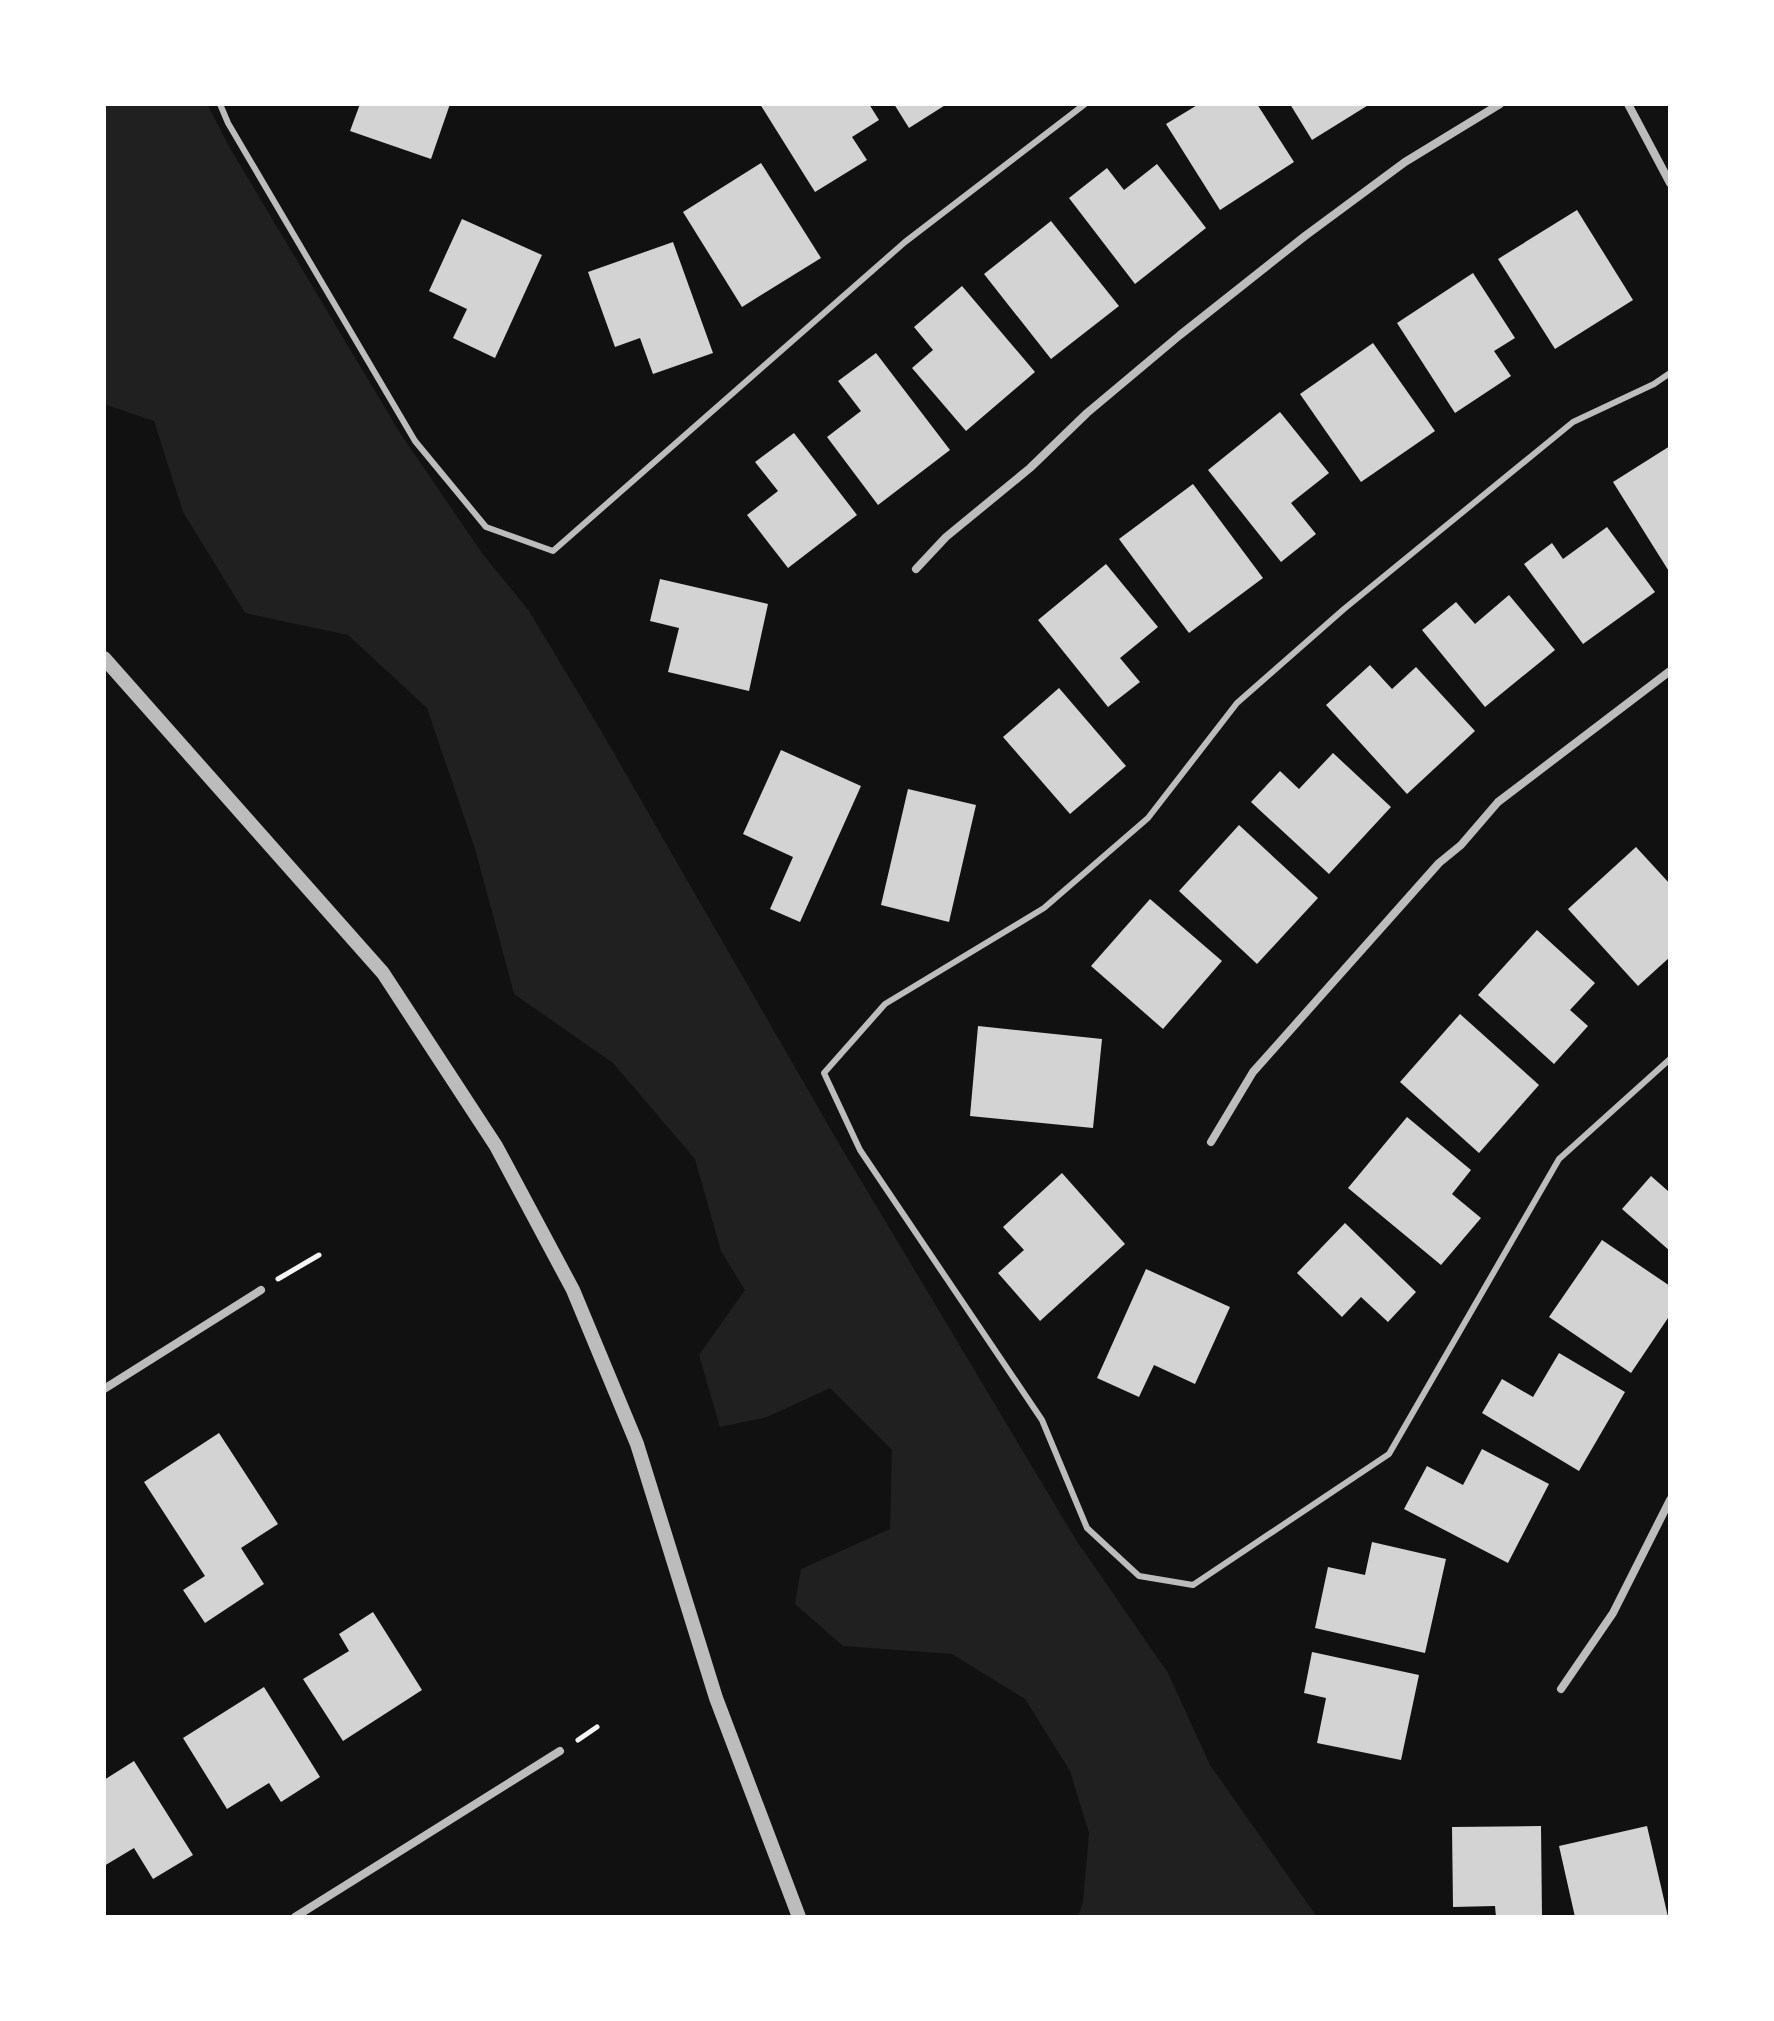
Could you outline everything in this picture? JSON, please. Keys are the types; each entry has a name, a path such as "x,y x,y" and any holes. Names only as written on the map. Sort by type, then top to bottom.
{"street":[{"path":"916,569 946,537 1030,468 1087,413 1180,335 1405,162 1500,104"},
{"path":"1628,104 1670,183"},
{"path":"104,658 383,973 496,1146 573,1290 637,1444 716,1698 799,1917"},
{"path":"1211,1142 1253,1072 1439,863 1461,845 1498,802 1670,671"},
{"path":"104,1389 261,1290"},
{"path":"1561,1689 1613,1613 1670,1500"},
{"path":"295,1917 560,1751"}],"lane":[{"path":"220,104 228,123 415,441 486,527 553,551 905,242 1085,104"},
{"path":"1670,373 1654,384 1573,422 1344,609 1237,703 1148,818 1044,908 885,1004 824,1073 860,1150 1042,1420 1087,1528 1139,1576 1193,1585 1389,1454 1559,1159 1670,1059"}],"path":[{"path":"261,1290 319,1255"}],"shaded area":[{"path":"104,104 207,104 231,150 400,433 482,553 529,611 838,1142 1076,1540 1168,1673 1210,1765 1317,1917 1078,1917 1083,1902 1089,1833 1070,1771 1025,1699 952,1654 843,1646 795,1604 801,1569 890,1529 892,1450 830,1388 767,1417 720,1427 699,1355 745,1290 721,1251 695,1159 613,1063 514,994 476,852 427,708 348,635 245,613 183,512 154,421 104,404"}],"building":[{"path":"360,104 450,104 431,159 350,131"},
{"path":"760,104 869,104 879,120 852,137 867,160 815,192"},
{"path":"894,104 947,104 909,128"},
{"path":"1199,104 1257,104 1294,162 1220,210 1166,124"},
{"path":"1290,104 1370,104 1312,140"},
{"path":"761,163 821,258 742,307 683,212"},
{"path":"1157,164 1206,228 1135,284 1069,198 1107,168 1124,190"},
{"path":"1577,210 1633,300 1555,349 1498,259"},
{"path":"462,219 542,255 495,358 453,338 467,309 429,291"},
{"path":"1051,221 1119,306 1051,359 984,274"},
{"path":"673,242 713,353 653,374 640,338 615,347 588,272"},
{"path":"1473,273 1515,338 1494,351 1511,376 1455,413 1397,323"},
{"path":"962,286 1035,372 966,431 912,368 933,350 914,327"},
{"path":"1373,343 1435,431 1361,482 1300,394"},
{"path":"876,353 950,450 878,505 827,437 861,411 838,381"},
{"path":"1280,412 1329,473 1291,503 1316,534 1281,562 1208,470"},
{"path":"794,433 857,515 788,568 747,515 778,491 755,462"},
{"path":"1670,446 1670,573 1613,482"},
{"path":"1193,484 1263,578 1189,633 1119,539"},
{"path":"1607,527 1655,592 1583,644 1524,564 1552,543 1563,559"},
{"path":"1106,564 1158,627 1120,658 1140,682 1108,707 1038,620"},
{"path":"660,579 768,604 749,691 668,672 679,628 650,621"},
{"path":"1509,595 1555,650 1485,707 1422,630 1456,602 1475,624"},
{"path":"1370,665 1392,689 1416,667 1475,731 1407,794 1326,705"},
{"path":"1059,688 1126,766 1070,814 1003,737"},
{"path":"781,750 861,786 800,922 770,909 793,857 743,834"},
{"path":"1333,753 1391,807 1329,874 1251,802 1280,771 1299,789"},
{"path":"908,789 976,805 949,922 881,905"},
{"path":"1239,825 1318,898 1257,964 1179,891"},
{"path":"1636,847 1670,884 1670,957 1638,986 1568,909"},
{"path":"1150,899 1222,961 1163,1029 1091,966"},
{"path":"1537,930 1595,983 1570,1010 1588,1026 1554,1064 1478,995"},
{"path":"1460,1014 1539,1085 1479,1153 1400,1082"},
{"path":"978,1026 1102,1039 1093,1128 970,1116"},
{"path":"1407,1117 1471,1170 1452,1194 1481,1218 1441,1265 1348,1188"},
{"path":"1062,1173 1125,1244 1040,1321 998,1273 1024,1250 1003,1227"},
{"path":"1651,1176 1668,1191 1670,1189 1670,1251 1622,1209"},
{"path":"1345,1223 1416,1292 1388,1322 1361,1297 1342,1317 1297,1273"},
{"path":"1602,1240 1670,1286 1670,1315 1631,1373 1549,1317"},
{"path":"1146,1269 1230,1307 1195,1384 1154,1365 1139,1397 1097,1378"},
{"path":"1559,1353 1625,1392 1579,1471 1482,1413 1502,1379 1533,1397"},
{"path":"219,1433 278,1524 241,1548 264,1584 205,1623 183,1590 205,1576 144,1482"},
{"path":"1482,1449 1549,1484 1508,1563 1404,1509 1427,1466 1463,1485"},
{"path":"1372,1542 1446,1559 1425,1653 1315,1628 1328,1567 1365,1575"},
{"path":"373,1612 422,1690 343,1741 303,1679 349,1651 339,1634"},
{"path":"1312,1652 1419,1675 1401,1760 1317,1743 1326,1698 1304,1693"},
{"path":"264,1687 320,1777 281,1802 269,1783 227,1809 183,1738"},
{"path":"134,1761 193,1855 153,1879 134,1848 104,1866 104,1780"},
{"path":"1541,1826 1542,1917 1496,1917 1495,1906 1453,1907 1452,1827"},
{"path":"1647,1826 1668,1917 1575,1917 1559,1846"}]}
